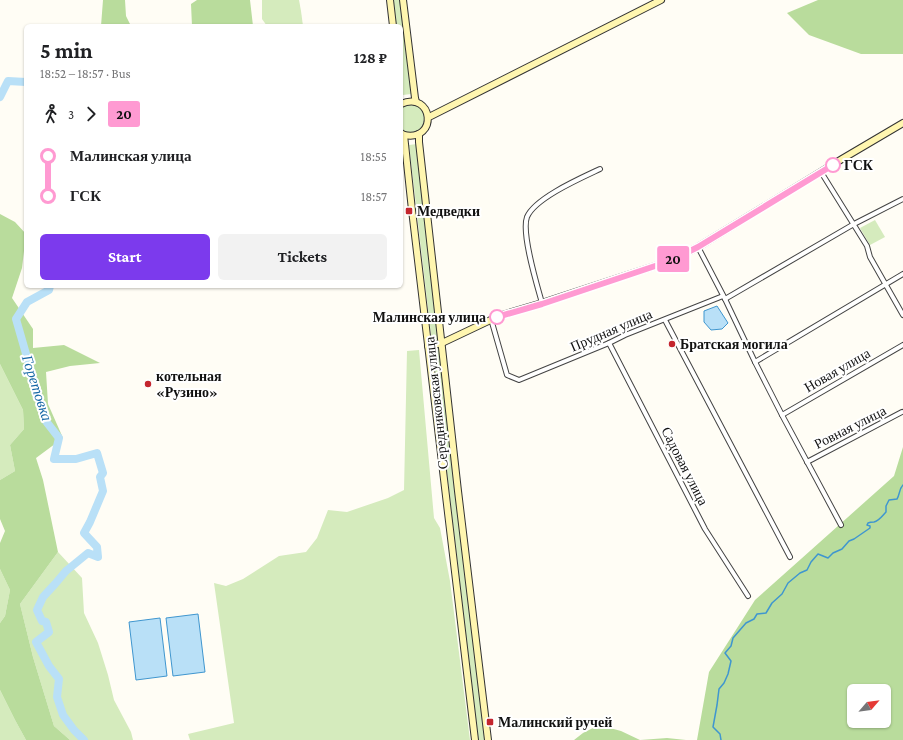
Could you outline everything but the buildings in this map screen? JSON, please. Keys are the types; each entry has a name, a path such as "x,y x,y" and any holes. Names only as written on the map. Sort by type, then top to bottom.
{"street":[{"path":"390,0 392,24"},
{"path":"404,0 416,102"},
{"path":"428,117 661,0"},
{"path":"403,103 409,101 416,102 424,106 428,117 425,130 419,134 410,136 403,134"},
{"path":"428,346 442,343 492,319 542,304 670,261 698,247 903,123"},
{"name":"Середниковская улица","path":"403,134 475,740"},
{"name":"Середниковская улица","path":"419,134 460,506 488,740"},
{"path":"542,304 527,245 525,225 527,216 532,208 557,191 600,169"},
{"path":"821,172 867,246 870,257 903,315"},
{"name":"Прудная улица","path":"492,319 507,375 519,380 625,335 724,298 854,224 903,199"},
{"path":"698,247 782,415 841,525"},
{"path":"755,362 903,274"},
{"path":"664,320 790,557"},
{"name":"Садовая улица","path":"609,343 705,529 748,596"},
{"name":"Новая улица","path":"782,415 903,345"},
{"name":"Ровная улица","path":"807,462 902,412"},
{"path":"468,681 466,694 472,740"}],"green space":[{"path":"103,0 125,0 126,16 130,24 101,24"},
{"path":"197,0 250,0 253,24 192,24 191,4"},
{"path":"262,0 299,0 303,24 266,24 262,19"},
{"path":"392,0 401,0 411,94 403,95 403,24 395,24"},
{"path":"818,0 903,0 903,54 861,54 809,35 787,13"},
{"path":"416,104 426,114 424,128 411,134 403,132 403,107"},
{"path":"417,144 486,740 478,740 409,145"},
{"path":"0,214 15,222 24,232 22,268 12,298 33,329 33,348 64,345 100,363 70,366 46,372 48,404 63,438 36,458 43,480 58,552 20,604 33,657 54,726 70,740 26,740 0,690 0,623 5,616 10,590 0,569 0,543 5,531 0,519 0,480 15,471 10,445 24,429 23,410 0,364"},
{"path":"875,220 885,237 870,245 860,228"},
{"path":"419,350 434,518 440,528 450,581 470,740 190,740 188,734 234,723 214,583 226,586 243,579 279,556 306,552 317,538 328,510 347,512 388,498 404,490 407,351"},
{"path":"0,364 23,410 24,429 10,445 15,471 0,480"},
{"path":"903,447 903,740 697,740 709,672 755,600 894,476"},
{"path":"58,552 82,578 84,613 98,643 114,700 131,732 133,740 70,740 54,726 33,657 20,604"},
{"path":"0,569 10,590 5,616 0,623"},
{"path":"0,690 15,720 26,740 0,740"},
{"path":"599,725 621,731 640,740 574,740 583,733"},
{"path":"667,738 686,740 640,740"}],"water":[{"path":"717,306 728,323 722,329 711,330 704,322 704,311"},
{"path":"198,614 205,672 173,676 166,618"},
{"path":"160,618 167,676 136,680 129,622"}],"waterway":[{"name":"Горетовка","path":"0,97 8,81 24,82"},
{"name":"Горетовка","path":"50,288 49,290 27,302 16,319 45,420 59,438 54,459 76,459 97,453 103,473 100,477 103,491 84,533 97,547 98,557 88,553 66,571 43,597 37,610 42,621 46,622 49,632 36,642 49,666 59,679 57,697 63,715 74,730 84,740"},
{"name":"Малинский ручей","path":"721,740 720,734 713,727 719,689 724,683 728,674 731,661 725,653 731,646 733,638 746,623 754,619 757,614 766,613 772,603 782,594 788,583 800,573 807,570 811,562 818,554 828,558 833,553 842,549 849,541 870,528 870,526 867,525 868,523 876,521 886,512 886,506 889,500 897,499 903,485"}],"bus line":[{"name":"20","path":"497,317 542,304 670,261 698,247 833,165"}],"place":[{"name":"ГСК","path":"833,165"},
{"name":"Медведки","path":"409,211"},
{"name":"Малинская улица","path":"497,317"},
{"name":"Братская могила","path":"672,344"},
{"name":"котельная «Рузино»","path":"148,384"},
{"name":"Малинский ручей","path":"490,722"}]}
